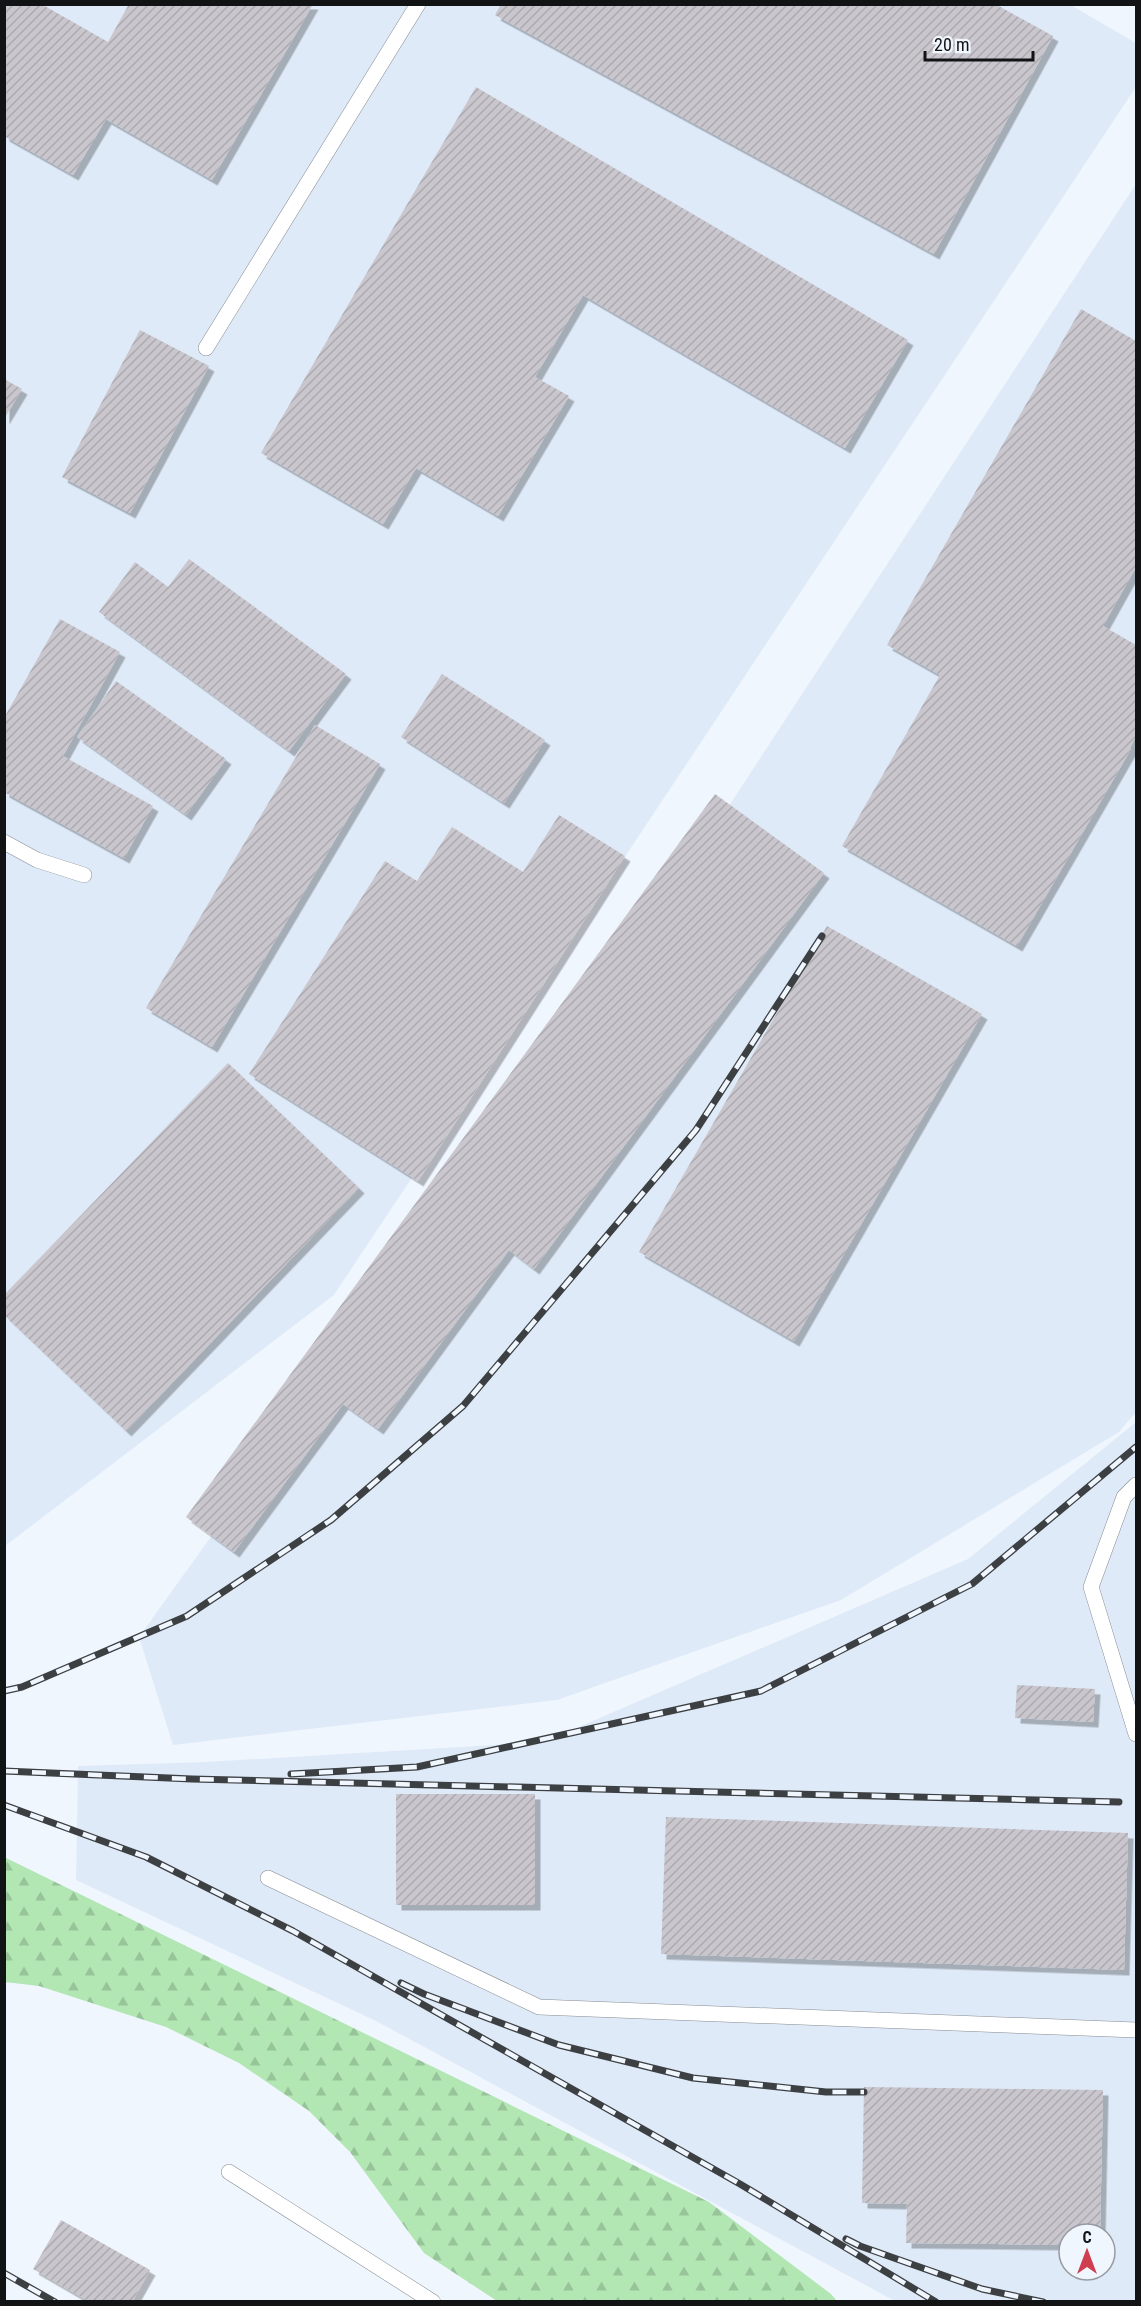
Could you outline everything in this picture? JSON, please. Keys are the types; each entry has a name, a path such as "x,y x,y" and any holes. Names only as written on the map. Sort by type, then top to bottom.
{"lane":[{"path":"206,348 418,4"},
{"path":"4,842 37,860 84,875"},
{"path":"1137,1485 1124,1497 1091,1587 1137,1734"},
{"path":"268,1878 539,2007 1137,2030"},
{"path":"229,2172 434,2301"}],"shaded area":[{"path":"1069,4 1136,43 1136,87 334,1295 5,1546 5,5"},
{"path":"1136,184 1136,1412 1119,1432 841,1600 557,1700 173,1745 139,1637 664,905"},
{"path":"1136,1422 1136,2301 895,2301 376,2021 76,1880 78,1766 206,1762 544,1742 968,1559"}],"green space":[{"path":"4,1857 709,2202 831,2294 837,2301 497,2301 424,2253 350,2152 309,2111 239,2063 166,2027 39,1986 5,1982"}],"building":[{"path":"129,4 313,4 212,180 106,119 73,175 4,136 4,5 43,5 108,42"},
{"path":"501,4 995,4 1053,36 934,254 495,15"},
{"path":"476,87 908,340 845,448 583,295 535,377 569,396 498,516 416,468 383,524 261,453"},
{"path":"1081,309 1136,341 1136,567 1103,626 1136,645 1136,736 1131,749 1017,946 842,846 940,675 887,645"},
{"path":"140,330 209,366 130,513 62,477"},
{"path":"4,379 22,389 4,419"},
{"path":"189,559 346,674 289,751 99,612 135,562 168,587"},
{"path":"60,619 120,652 63,756 153,806 124,858 4,792 4,718"},
{"path":"442,674 545,740 504,803 401,737"},
{"path":"116,681 226,759 186,815 77,737"},
{"path":"315,725 380,764 212,1047 146,1008"},
{"path":"715,794 824,873 534,1269 509,1250 378,1429 343,1404 234,1552 186,1517"},
{"path":"559,815 625,856 418,1181 249,1074 385,861 417,881 452,827 523,872"},
{"path":"827,926 982,1014 794,1341 639,1252"},
{"path":"228,1063 359,1188 126,1431 4,1315 4,1295"},
{"path":"1017,1685 1095,1689 1093,1722 1015,1718"},
{"path":"396,1794 535,1794 535,1905 396,1905"},
{"path":"666,1817 1128,1833 1124,1970 661,1954"},
{"path":"864,2087 1103,2090 1100,2222 1057,2222 1057,2245 906,2243 907,2204 862,2203"},
{"path":"61,2220 150,2270 132,2302 90,2302 33,2269"}],"railway":[{"path":"4,1691 22,1687 187,1616 331,1520 463,1406 696,1130 822,936"},
{"path":"291,1774 417,1767 761,1691 972,1584 1136,1447"},
{"path":"4,1771 192,1779 1119,1802"},
{"path":"4,1805 146,1857 293,1931 740,2184 936,2302"},
{"path":"401,1983 424,1994 559,2045 693,2078 826,2092 864,2092"},
{"path":"846,2239 982,2289 1043,2302"},
{"path":"4,2273 55,2302"}]}
